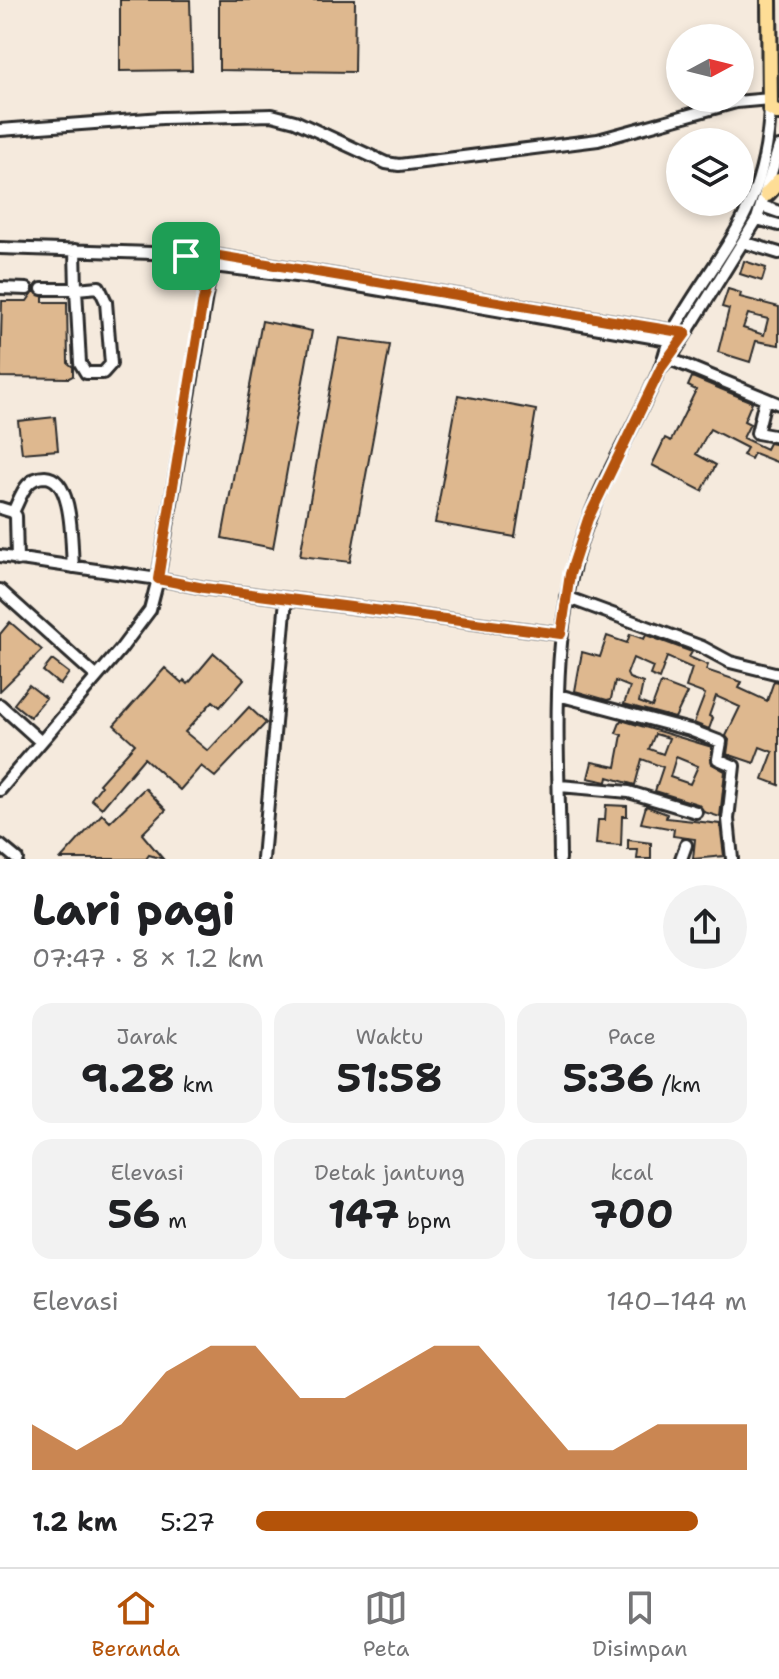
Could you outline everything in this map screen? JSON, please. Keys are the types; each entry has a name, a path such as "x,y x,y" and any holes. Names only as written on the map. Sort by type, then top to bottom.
{"highway":[{"path":"769,0 773,100"},
{"path":"765,200 779,181"}],"street":[{"path":"0,130 162,118 272,115 295,121 386,163 399,165 598,140 736,102 773,100 764,166 753,202 677,336 588,519 566,597 558,695 560,859"},
{"path":"677,336 757,219 779,147"},
{"path":"765,200 779,212"},
{"path":"757,219 779,225"},
{"path":"743,242 779,253"},
{"path":"0,248 186,256 677,336"},
{"path":"42,289 76,289 99,287 104,294 111,364 103,373 86,373 80,363 76,289 75,250"},
{"path":"0,790 150,610 158,579 203,300 213,260"},
{"path":"0,288 27,289"},
{"path":"667,357 779,404"},
{"path":"765,400 757,433 779,437"},
{"path":"17,560 13,512 28,482 39,477 52,478 62,486 69,514 73,567"},
{"path":"0,508 13,512"},
{"path":"0,556 286,599 561,634"},
{"path":"0,590 97,677"},
{"path":"566,597 702,647 730,662 779,674"},
{"path":"263,859 286,599"},
{"path":"558,695 690,730 721,742 718,759 734,766 728,819 732,859"},
{"path":"0,705 41,742"},
{"path":"560,786 629,792 696,812"},
{"path":"0,845 17,859"},
{"path":"681,859 686,845"}],"building":[{"path":"120,0 190,0 192,70 120,71"},
{"path":"219,0 355,0 354,72 219,70"},
{"path":"744,261 766,268 762,281 740,274"},
{"path":"728,289 741,293 740,297 779,307 779,345 756,341 750,362 718,352 729,309 722,307","holes":["748,314 768,319 764,335 743,328"]},
{"path":"34,291 43,297 43,302 67,302 68,363 73,367 73,376 69,378 0,377 2,301 27,301"},
{"path":"262,321 312,331 273,548 222,538"},
{"path":"339,338 390,345 350,562 300,556"},
{"path":"692,377 752,402 744,421 750,424 743,438 766,449 769,443 779,445 779,463 754,453 751,459 743,455 747,448 710,429 696,454 716,465 702,491 652,465 665,438 671,441 696,390 688,386"},
{"path":"458,395 536,410 515,537 435,523"},
{"path":"55,417 58,450 22,453 18,421"},
{"path":"10,622 42,650 0,691 0,634"},
{"path":"630,634 644,639 646,635 692,652 689,657 708,665 706,670 742,682 739,688 767,701 774,681 779,682 779,785 763,779 773,752 760,747 754,763 727,754 729,740 726,736 740,707 716,696 709,716 713,718 709,729 694,723 705,694 686,687 692,668 667,657 659,679 650,675 653,667 633,658 627,674 629,678 643,683 639,702 652,707 661,683 687,693 675,718 624,704 630,687 615,681 611,699 607,700 575,691 582,652 600,657 607,636 627,643"},
{"path":"214,653 244,679 220,707 213,701 185,732 208,751 249,707 266,723 215,777 201,766 180,790 144,758 102,808 91,799 101,786 99,784 135,744 114,725 165,668 182,683 184,680 188,684"},
{"path":"52,660 69,673 60,685 43,671"},
{"path":"29,685 46,698 30,717 14,704"},
{"path":"621,720 712,747 712,764 725,771 720,817 704,812 698,804 655,791 663,767 642,759 635,785 608,777 607,782 588,778 592,762 616,767 622,735 616,733","holes":["655,734 669,738 663,754 649,749","676,757 698,766 690,784 670,777"]},
{"path":"145,788 166,810 142,834 163,859 149,855 146,859 61,859 102,814 110,822"},
{"path":"606,805 627,806 627,816 622,816 621,846 596,844 598,820 605,820"},
{"path":"646,806 667,814 666,818 720,824 724,856 693,859 695,839 673,836 674,829 641,823"},
{"path":"628,840 651,843 651,859 637,859 638,850 628,850"}],"route":[{"path":"213,255 318,271 686,333 661,368 588,519 570,574 561,634 204,588 158,579 203,300 213,266 186,256 213,255"}]}
